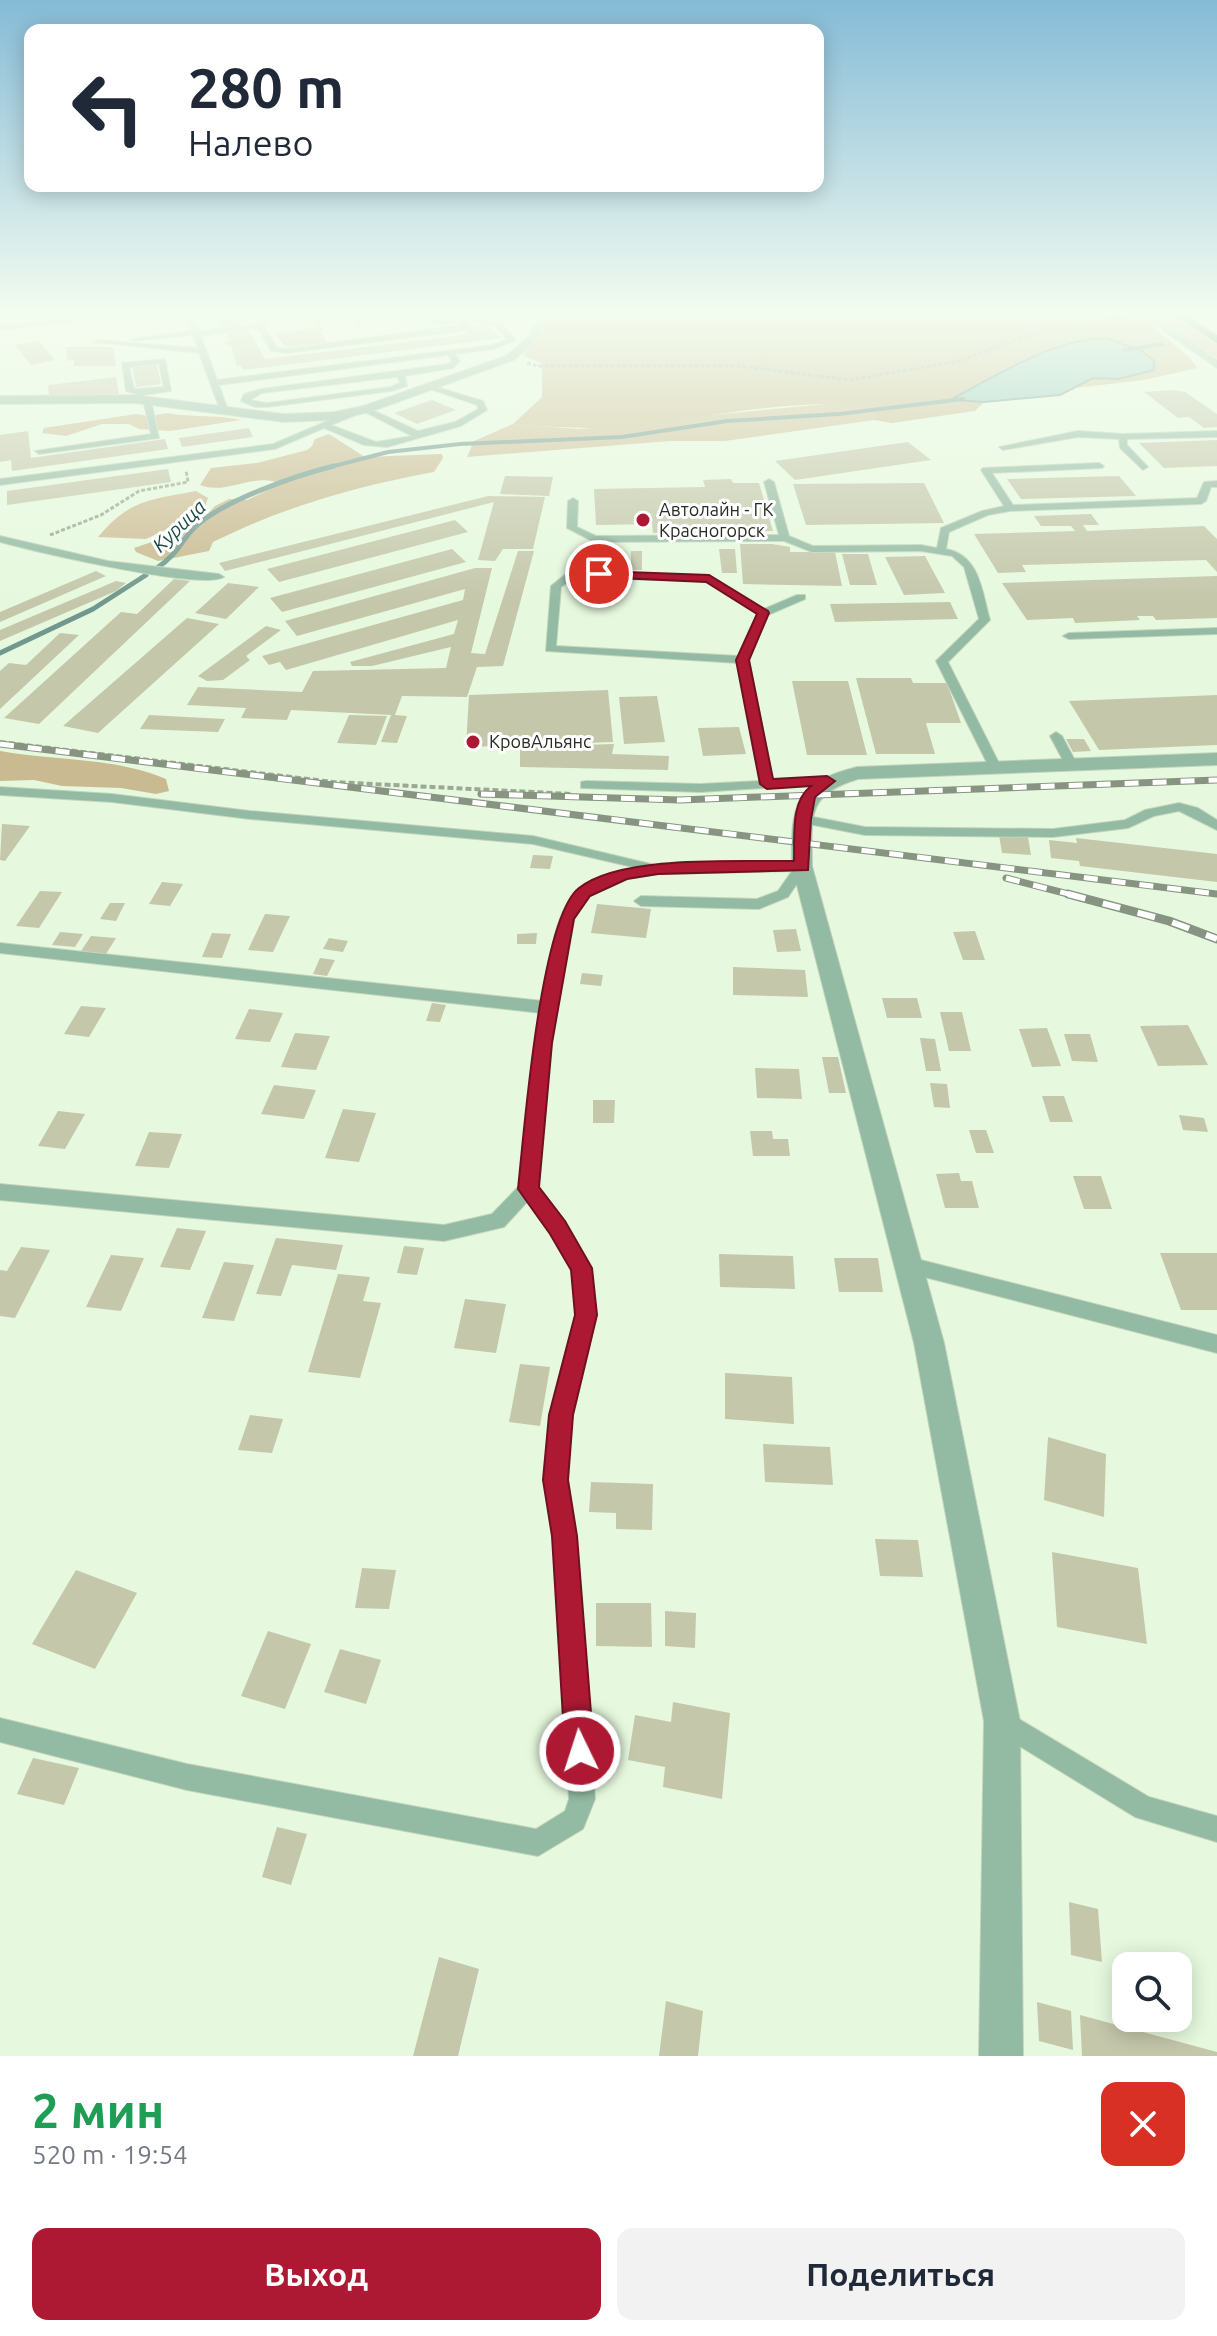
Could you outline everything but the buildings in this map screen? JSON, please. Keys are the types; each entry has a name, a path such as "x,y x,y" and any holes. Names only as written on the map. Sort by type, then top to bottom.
{"street":[{"path":"246,413 313,419 349,413"},
{"path":"1001,2056 1002,1721 929,1343 802,866 803,819 808,795 827,781 857,773 1217,759"}],"lane":[{"path":"39,451 156,436 147,413"},
{"path":"0,482 275,446 355,413"},
{"path":"365,413 417,434 458,424 478,413"},
{"path":"323,425 376,446 390,446 415,438 417,434"},
{"path":"1003,447 1078,434 1123,437 1217,434"},
{"path":"1123,437 1123,446 1143,467"},
{"path":"1010,508 986,470 1099,466"},
{"path":"769,482 785,538"},
{"path":"941,552 944,530 985,513 1010,508 1201,501 1207,484 1217,484"},
{"path":"573,501 572,528 594,539 785,538 812,549 921,548 955,554 969,566 985,620 942,661 996,769"},
{"path":"0,539 54,554 165,574 219,577"},
{"path":"743,660 550,649 556,586 571,575 709,578 763,613"},
{"path":"767,784 743,660 763,613 801,597"},
{"path":"1069,636 1217,631"},
{"path":"1056,736 1072,766"},
{"path":"586,785 700,788 827,781"},
{"path":"0,791 112,798 250,815 533,840 658,869"},
{"path":"803,819 865,831 1053,833 1128,824 1150,813 1179,807 1193,811 1217,826"},
{"path":"0,1192 444,1233 497,1221 528,1189 537,1081 566,919 584,892 623,875 658,869 802,866"},
{"path":"641,901 759,904 783,894 802,866"},
{"path":"0,948 551,1008"},
{"path":"0,1730 187,1777 538,1843 574,1820 582,1799 579,1727 564,1536 556,1480 561,1415 586,1315 581,1268 558,1228 528,1189"},
{"path":"909,1265 1217,1344"},
{"path":"1002,1721 1144,1808 1217,1829"}],"path":[{"path":"23,546 101,515 139,491 188,482 184,458"},
{"path":"0,742 333,782 556,795 583,792 586,785"}],"shaded area":[{"path":"167,413 241,420 170,431 139,429 129,424 102,424 66,436 42,433 44,428 136,414 150,416"},
{"path":"525,413 731,413 619,427 513,424"},
{"path":"731,413 875,413 874,420 725,441 670,441 467,457 474,441 513,424 578,429"},
{"path":"875,413 962,413 892,423 874,420"},
{"path":"329,434 365,457 442,454 443,458 434,472 349,491 293,508 213,542 209,551 158,561 136,552 134,548 203,519 215,506 229,499 247,500 277,486 276,482 267,480 219,488 200,485 211,468 257,463 307,450 315,439"},
{"path":"196,491 208,498 203,512 146,539 98,537 131,508 153,499"},
{"path":"0,751 126,767 166,779 169,791 156,794 121,788 62,786 34,780 0,781"}],"waterway":[{"name":"Курица","path":"326,468 388,452 460,444 622,437 727,421 848,413"},
{"name":"Курица","path":"157,568 207,517 281,482 334,466"},
{"name":"Курица","path":"0,653 93,609 146,575"}],"railway":[{"path":"0,744 1217,894"},
{"path":"481,794 680,800 1217,780"},
{"path":"1006,878 1076,896"},
{"path":"1068,894 1169,921 1217,939"}],"place":[{"name":"Автолайн - ГК Красногорск","path":"643,520"},
{"name":"КровАльянс","path":"473,742"}],"route":[{"path":"580,1751 564,1536 556,1480 561,1415 586,1315 581,1268 558,1228 528,1189 537,1081 566,919 584,892 623,875 658,869 802,866 803,819 808,795 827,781 767,784 743,660 763,613 709,578 599,574"}]}
